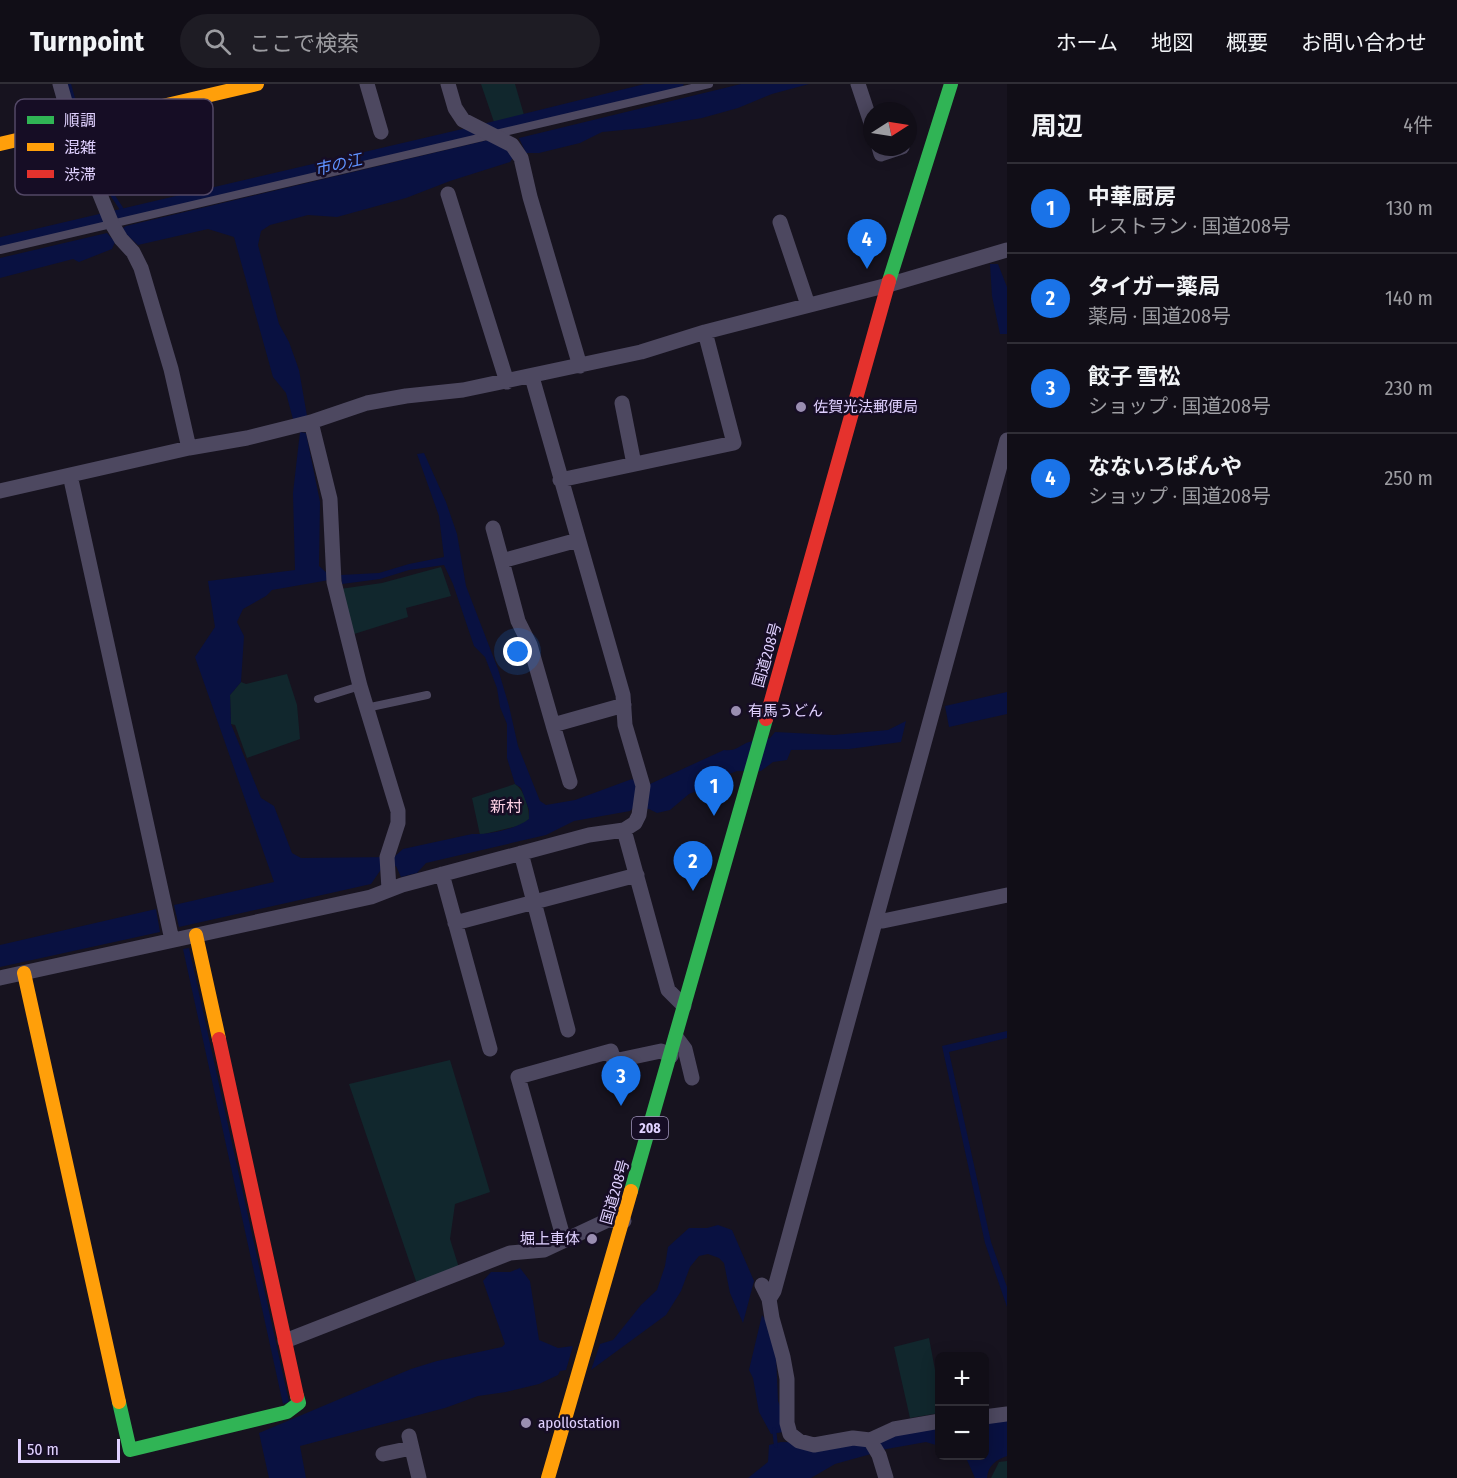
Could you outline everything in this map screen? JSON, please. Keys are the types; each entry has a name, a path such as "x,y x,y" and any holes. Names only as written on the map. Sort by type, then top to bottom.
{"main road":[{"path":"191,99 257,84"},
{"name":"国道208号","path":"548,1478 624,1221 888,285 951,84"},
{"path":"0,144 15,140"},
{"path":"24,973 130,1450 287,1412 299,1403 196,935"}],"street":[{"path":"60,84 64,99"},
{"path":"368,84 381,132"},
{"path":"448,84 456,108 463,120 512,145 521,158 530,197 580,366"},
{"path":"858,84 864,102"},
{"path":"917,149 930,154"},
{"path":"448,194 507,382"},
{"path":"100,195 113,226 133,252 141,268 171,369 189,448"},
{"path":"780,222 808,305"},
{"path":"0,491 189,448 247,438 305,424 367,403 507,382 641,352 705,332 888,285 1007,250"},
{"path":"560,480 734,443 705,332"},
{"path":"0,978 371,897 389,889 521,853 588,836 624,830 635,823 639,815 642,777 625,725 623,695 532,377"},
{"path":"622,403 634,464"},
{"path":"305,424 330,499 333,578 366,708 398,811 398,823 387,863 389,889"},
{"path":"935,1422 894,1429 870,1440 853,1438 814,1445 799,1442 790,1434 787,1423 787,1379 766,1292 774,1291 1007,440"},
{"path":"70,475 172,940"},
{"path":"493,528 518,621 530,645 570,782"},
{"path":"502,561 578,540"},
{"path":"553,725 624,705"},
{"path":"624,830 668,990 684,1006"},
{"path":"521,853 568,1030"},
{"path":"442,874 490,1049"},
{"path":"455,923 637,875"},
{"path":"876,920 883,921 1007,895"},
{"path":"676,1037 685,1049 693,1078"},
{"path":"564,1240 518,1077 611,1052 614,1061 661,1051 671,1056"},
{"path":"285,1341 510,1253 544,1250 608,1220 624,1221"},
{"path":"989,1417 1007,1414"},
{"path":"870,1440 879,1455 886,1478"},
{"path":"383,1454 410,1442 418,1478"}],"lane":[{"path":"0,250 113,226 709,84"},
{"path":"318,699 360,686"},
{"path":"366,708 427,695"}],"shaded area":[{"path":"481,84 515,84 524,115 494,122"},
{"path":"741,84 809,84 702,118 644,128 602,132 580,143 539,153 526,153 519,138"},
{"path":"488,140 508,150 513,158 510,162 406,198 337,217 308,215 270,225 261,231 258,245 279,324 289,342 299,370 307,416 294,423 286,393 273,377 234,237 208,229 138,245 125,233 123,228 126,226"},
{"path":"107,233 115,242 112,249 79,262 73,259 0,278 0,258"},
{"path":"990,264 998,264 1007,287 1007,334 1000,334 992,296"},
{"path":"300,432 306,433 320,502 319,566 328,574 329,580 272,590 243,609 237,622 244,636 241,682 230,695 231,724 261,798 274,806 292,853 301,858 394,857 403,849 472,834 502,831 529,819 529,810 521,788 515,784 507,758 507,724 500,707 497,688 485,657 474,646 453,584 444,565 409,570 380,579 342,584 341,575 379,573 444,557 439,516 417,454 424,453 446,502 457,534 466,586 498,669 518,746 540,801 546,805 575,800 632,779 637,783 650,784 724,750 770,738 775,732 834,735 888,730 906,721 901,742 849,749 791,750 787,760 773,762 761,771 737,771 724,776 717,783 689,794 670,810 657,813 649,809 634,807 630,811 574,821 546,835 426,863 417,873 401,877 396,866 382,868 371,884 179,927 174,905 274,882 195,657 215,627 208,581 295,570 293,493"},
{"path":"441,567 451,596 406,608 408,617 351,635 340,589 382,583"},
{"path":"287,674 297,705 300,739 247,758 235,725 231,724 230,695 241,682 246,684"},
{"path":"1007,692 1007,714 949,727 945,706"},
{"path":"515,784 526,800 529,819 522,825 480,835 472,798"},
{"path":"156,909 160,932 0,967 0,945"},
{"path":"189,948 289,1402 283,1404 183,949"},
{"path":"1007,1031 1007,1038 949,1052 991,1242 1007,1287 1007,1307 985,1243 942,1046"},
{"path":"450,1060 490,1192 455,1204 450,1239 459,1268 418,1287 349,1084"},
{"path":"718,1225 732,1230 754,1281 743,1323 730,1293 724,1263 719,1258 708,1254 699,1256 690,1267 681,1291 666,1315 591,1370 600,1344 613,1340 641,1305 657,1290 665,1266 668,1247 689,1228 707,1228"},
{"path":"520,1268 530,1281 539,1340 558,1348 573,1346 566,1370 560,1371 558,1375 539,1384 478,1396 445,1408 300,1446 306,1478 269,1478 259,1433 411,1369 502,1347 505,1344 483,1281 491,1272 510,1272"},
{"path":"762,1315 769,1325 776,1354 778,1401 784,1416 783,1432 771,1434 759,1412 753,1378 749,1370"},
{"path":"929,1338 935,1370 935,1414 910,1418 894,1347"},
{"path":"1007,1419 1007,1456 993,1464 987,1478 975,1478 967,1460 989,1460 989,1422"},
{"path":"935,1429 935,1445 926,1442 881,1450 877,1441 901,1433"},
{"path":"781,1442 854,1443 866,1447 871,1454 835,1464 811,1478 748,1478 768,1462 769,1445"},
{"path":"1007,1461 1007,1478 991,1478 999,1462"}],"waterway":[{"path":"69,84 73,99"},
{"name":"市の江","path":"0,245 676,84"},
{"path":"112,195 121,208"},
{"path":"774,1429 776,1446"}],"traffic: fast":[{"path":"889,281 951,84"},
{"path":"631,1191 766,719"},
{"path":"119,1402 130,1450 287,1412 299,1403 297,1396"}],"traffic: slow":[{"path":"193,99 257,84"},
{"path":"0,144 15,140"},
{"path":"196,935 219,1039"},
{"path":"24,973 119,1402"},
{"path":"548,1478 631,1191"}],"traffic: jam":[{"path":"766,719 889,281"},
{"path":"219,1039 297,1396"}],"place":[{"name":"なないろぱんや","path":"867,269"},
{"name":"佐賀光法郵便局","path":"801,407"},
{"name":"有馬うどん","path":"736,711"},
{"name":"中華厨房","path":"714,816"},
{"name":"タイガー薬局","path":"693,891"},
{"name":"餃子 雪松","path":"621,1106"},
{"name":"堀上車体","path":"592,1239"},
{"name":"apollostation","path":"526,1423"}],"district":[{"name":"新村","path":"506,806"}]}
